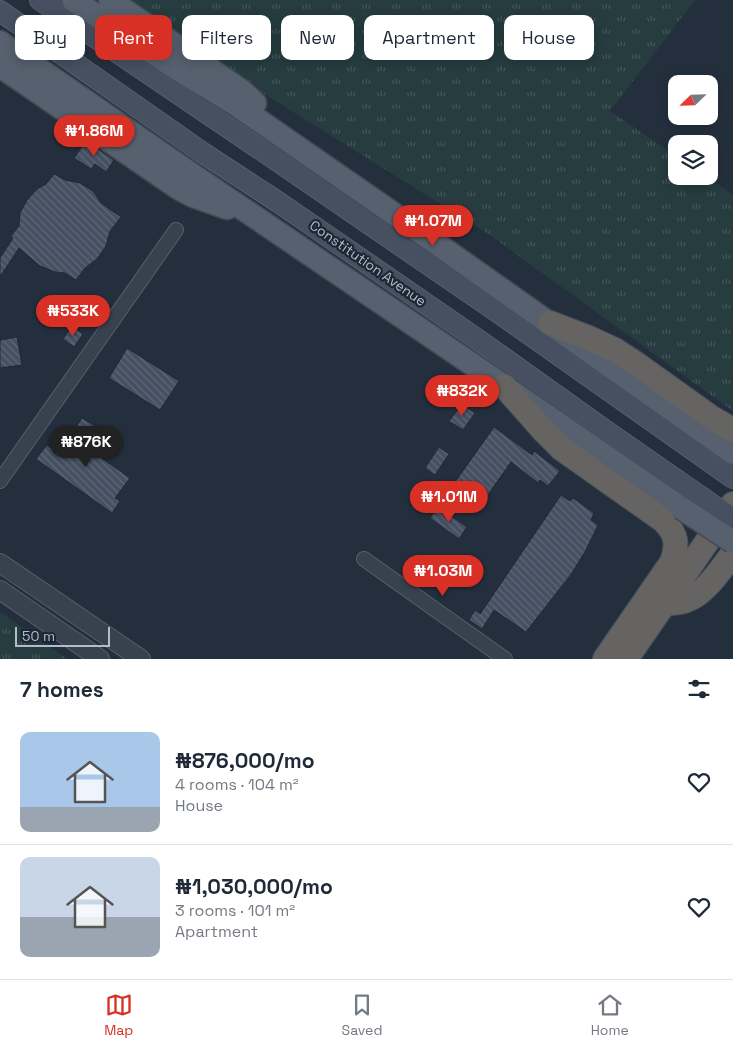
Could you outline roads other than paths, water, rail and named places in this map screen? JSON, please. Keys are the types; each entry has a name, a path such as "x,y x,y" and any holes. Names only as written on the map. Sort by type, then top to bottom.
{"highway":[{"path":"550,324 615,350 630,382 712,418 722,447"},
{"path":"504,386 543,430 562,448 591,446 664,521 671,529 676,540 676,551 672,562 605,659"},
{"path":"626,659 733,504"},
{"path":"664,604 682,602 695,596 703,590 733,553"}],"main road":[{"path":"40,0 483,302 630,382 722,447 733,478"},
{"path":"73,0 168,63 238,98 251,99 289,141 550,324"},
{"path":"110,0 238,98"},
{"name":"Constitution Avenue","path":"0,11 203,153 302,218 521,369 591,446 686,499 733,518"},
{"name":"Constitution Avenue","path":"0,42 184,181 262,221 504,386"},
{"path":"0,66 184,181"},
{"name":"Constitution Avenue","path":"686,499 733,542"}],"street":[{"path":"0,481 176,230"},
{"path":"364,558 505,659"},
{"path":"0,563 141,659"},
{"path":"0,590 100,659"}]}
